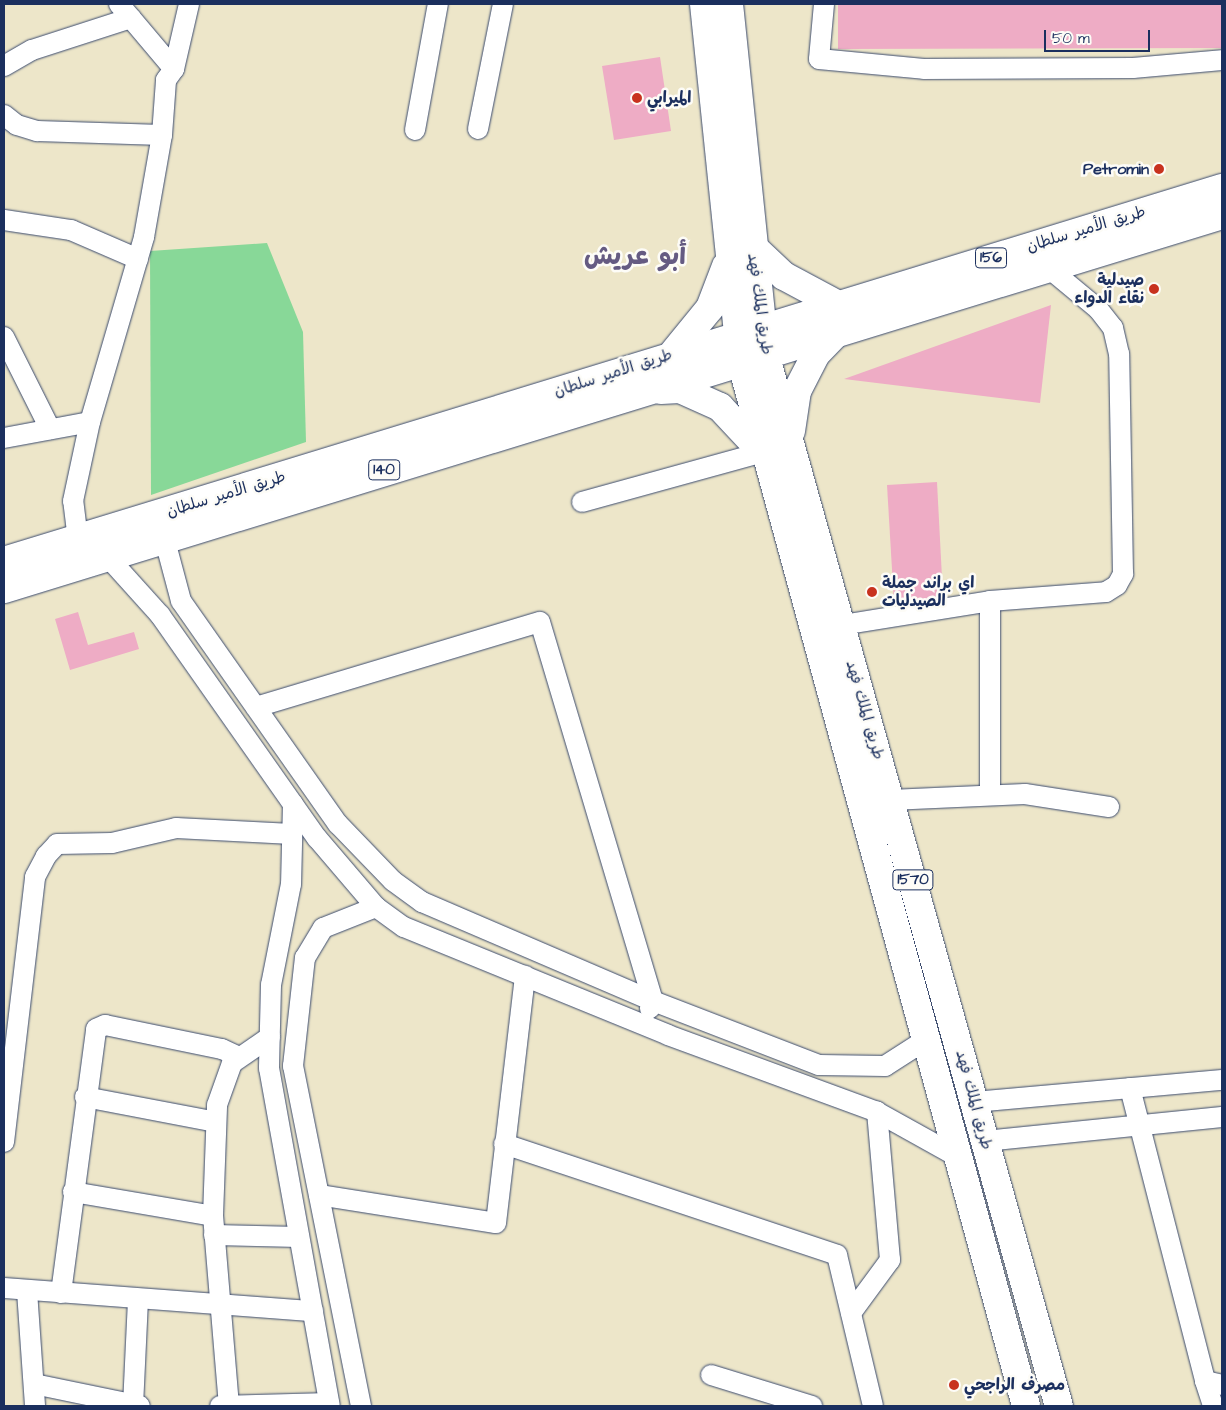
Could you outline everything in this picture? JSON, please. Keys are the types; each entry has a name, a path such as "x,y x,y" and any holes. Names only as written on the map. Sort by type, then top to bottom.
{"highway":[{"name":"طريق الملك فهد","path":"704,4 740,252 750,344 776,455 927,1039 1026,1406"},
{"name":"طريق الملك فهد","path":"728,4 740,252"},
{"name":"طريق الأمير سلطان","path":"4,589 164,537 644,391 838,305 1222,188"},
{"name":"طريق الأمير سلطان","path":"4,561 78,540 672,354 837,332 1051,270 1222,215"},
{"path":"672,354 710,308 740,252 838,305"},
{"path":"644,391 680,389 701,396 742,426 776,455 790,419 797,391 816,354 837,332"},
{"name":"طريق الملك فهد","path":"776,455 842,625 1059,1406"}],"street":[{"path":"78,540 73,501 90,422 138,259 162,135 166,80 174,69 189,4"},
{"path":"415,130 438,4"},
{"path":"478,129 503,4"},
{"path":"824,4 819,59 924,69 1133,68 1222,60"},
{"path":"4,66 32,50 125,11 174,69"},
{"path":"4,115 17,125 36,131 162,135"},
{"path":"4,220 48,223 138,259"},
{"path":"842,625 990,601 1106,592 1123,574 1119,354 1113,328 1098,309 1051,270"},
{"path":"4,337 50,429"},
{"path":"4,438 90,422"},
{"path":"582,502 776,455"},
{"path":"164,537 180,601 338,824 393,880 422,902 653,1001 819,1065 886,1066 927,1039"},
{"path":"106,555 160,615 292,804 376,907 404,927 644,1024 877,1112 958,1157"},
{"path":"990,601 990,793"},
{"path":"256,708 540,622 653,1001 644,1024"},
{"path":"199,672 220,657"},
{"path":"890,800 990,793 1108,807"},
{"path":"270,1037 239,1057 223,1082 216,1122 214,1226 226,1406 329,1404 270,1068 271,985 291,884 292,804"},
{"path":"4,1142 35,877 46,856 57,844 112,843 176,828 292,834"},
{"path":"361,1406 293,1066 305,958 323,928 376,907"},
{"path":"319,1195 496,1223 525,976"},
{"path":"61,1293 92,1038 96,1029 104,1025 222,1049 239,1057"},
{"path":"974,1102 1222,1080"},
{"path":"1130,1088 1214,1383 1213,1406"},
{"path":"85,1097 216,1122"},
{"path":"851,1313 885,1272 892,1246 877,1112"},
{"path":"984,1141 1140,1127 1222,1117"},
{"path":"504,1144 837,1255 873,1406"},
{"path":"73,1192 214,1226 299,1237"},
{"path":"4,1288 313,1311"},
{"path":"27,1291 35,1406"},
{"path":"34,1384 135,1406 138,1299"},
{"path":"711,1375 812,1406"}],"green space":[{"path":"267,243 303,332 306,442 151,495 150,251"}],"building":[{"path":"1222,4 1222,48 838,49 838,5"},
{"name":"الميرابي","path":"660,57 671,131 614,140 602,66"},
{"path":"1051,305 1040,403 844,379"},
{"path":"937,482 943,597 894,603 887,485"},
{"path":"78,612 88,645 134,632 139,649 70,670 55,619"}],"place":[{"name":"الميرابي","path":"637,98"},
{"name":"Petromin","path":"1159,169"},
{"name":"صيدلية نقاء الدواء","path":"1154,289"},
{"name":"اي براند جملة الصيدليات","path":"872,592"},
{"name":"مصرف الراجحي","path":"954,1385"}],"district":[{"name":"أبو عريش","path":"635,257"}]}
